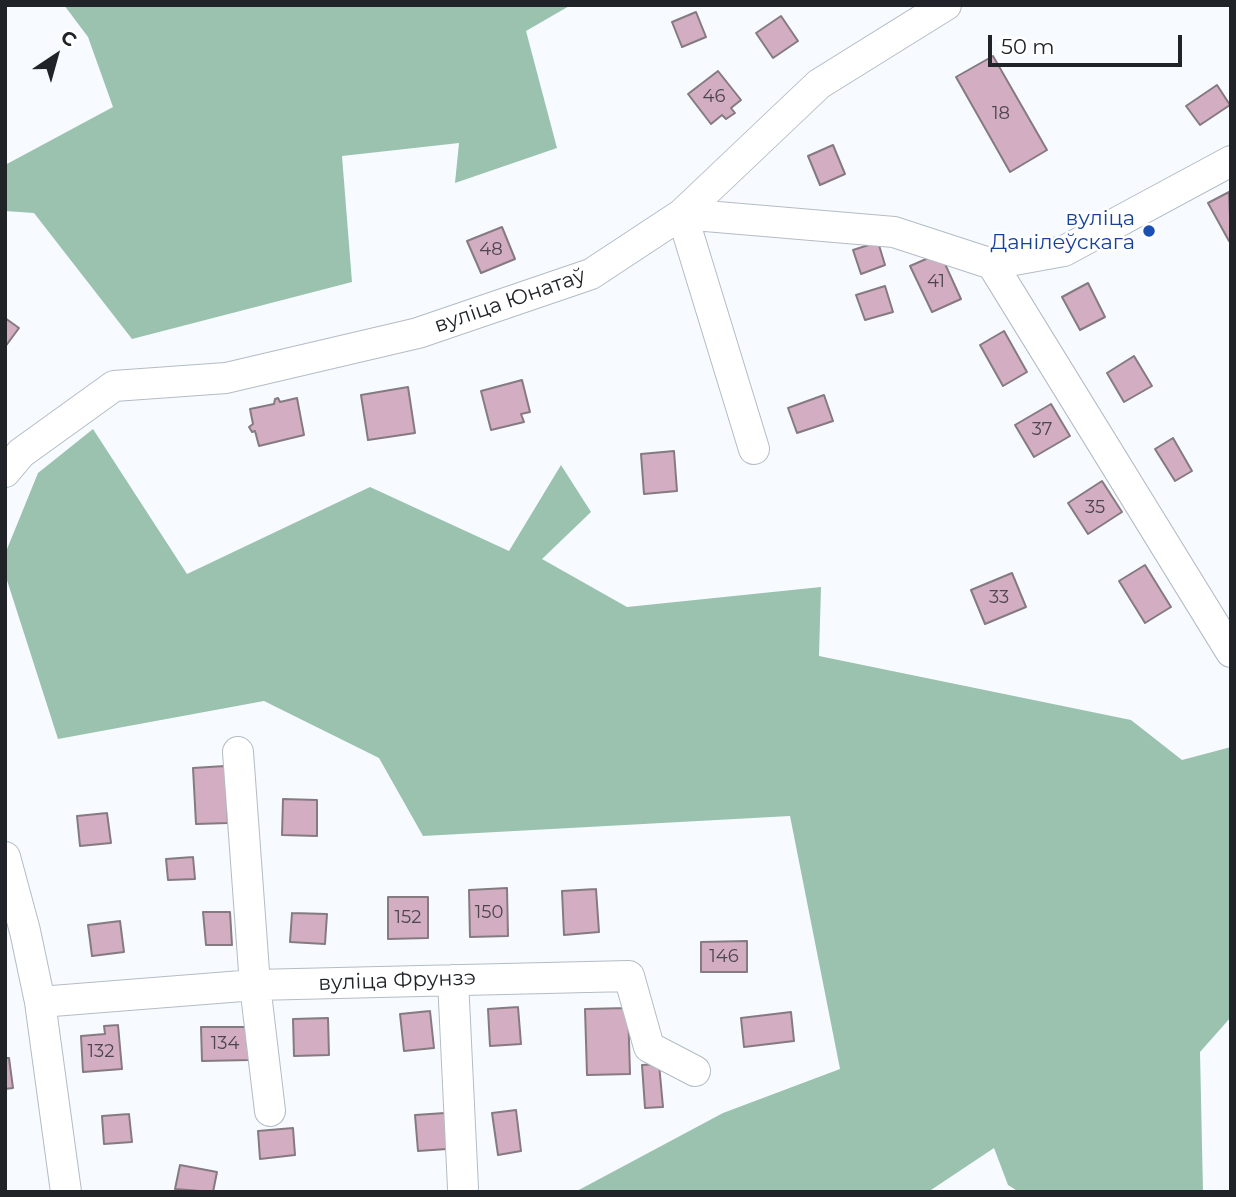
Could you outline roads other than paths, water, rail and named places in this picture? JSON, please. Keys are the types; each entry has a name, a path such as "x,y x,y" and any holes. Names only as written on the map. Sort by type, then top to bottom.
{"street":[{"name":"вуліца Юнатаў","path":"5,472 21,453 114,386 226,378 418,332 591,274 682,214 820,84 946,5"},
{"path":"754,449 682,214 894,232 992,264 1064,251 1231,161"},
{"path":"992,264 1231,652"},
{"path":"238,752 255,985 270,1111"},
{"path":"5,857 15,932 40,1002 66,1192"},
{"name":"вуліца Фрунзэ","path":"40,1002 255,985 629,976 649,1047 695,1071"},
{"path":"453,980 463,1188"}],"place":[{"name":"вуліца Данілеўскага","path":"1149,231"}]}
